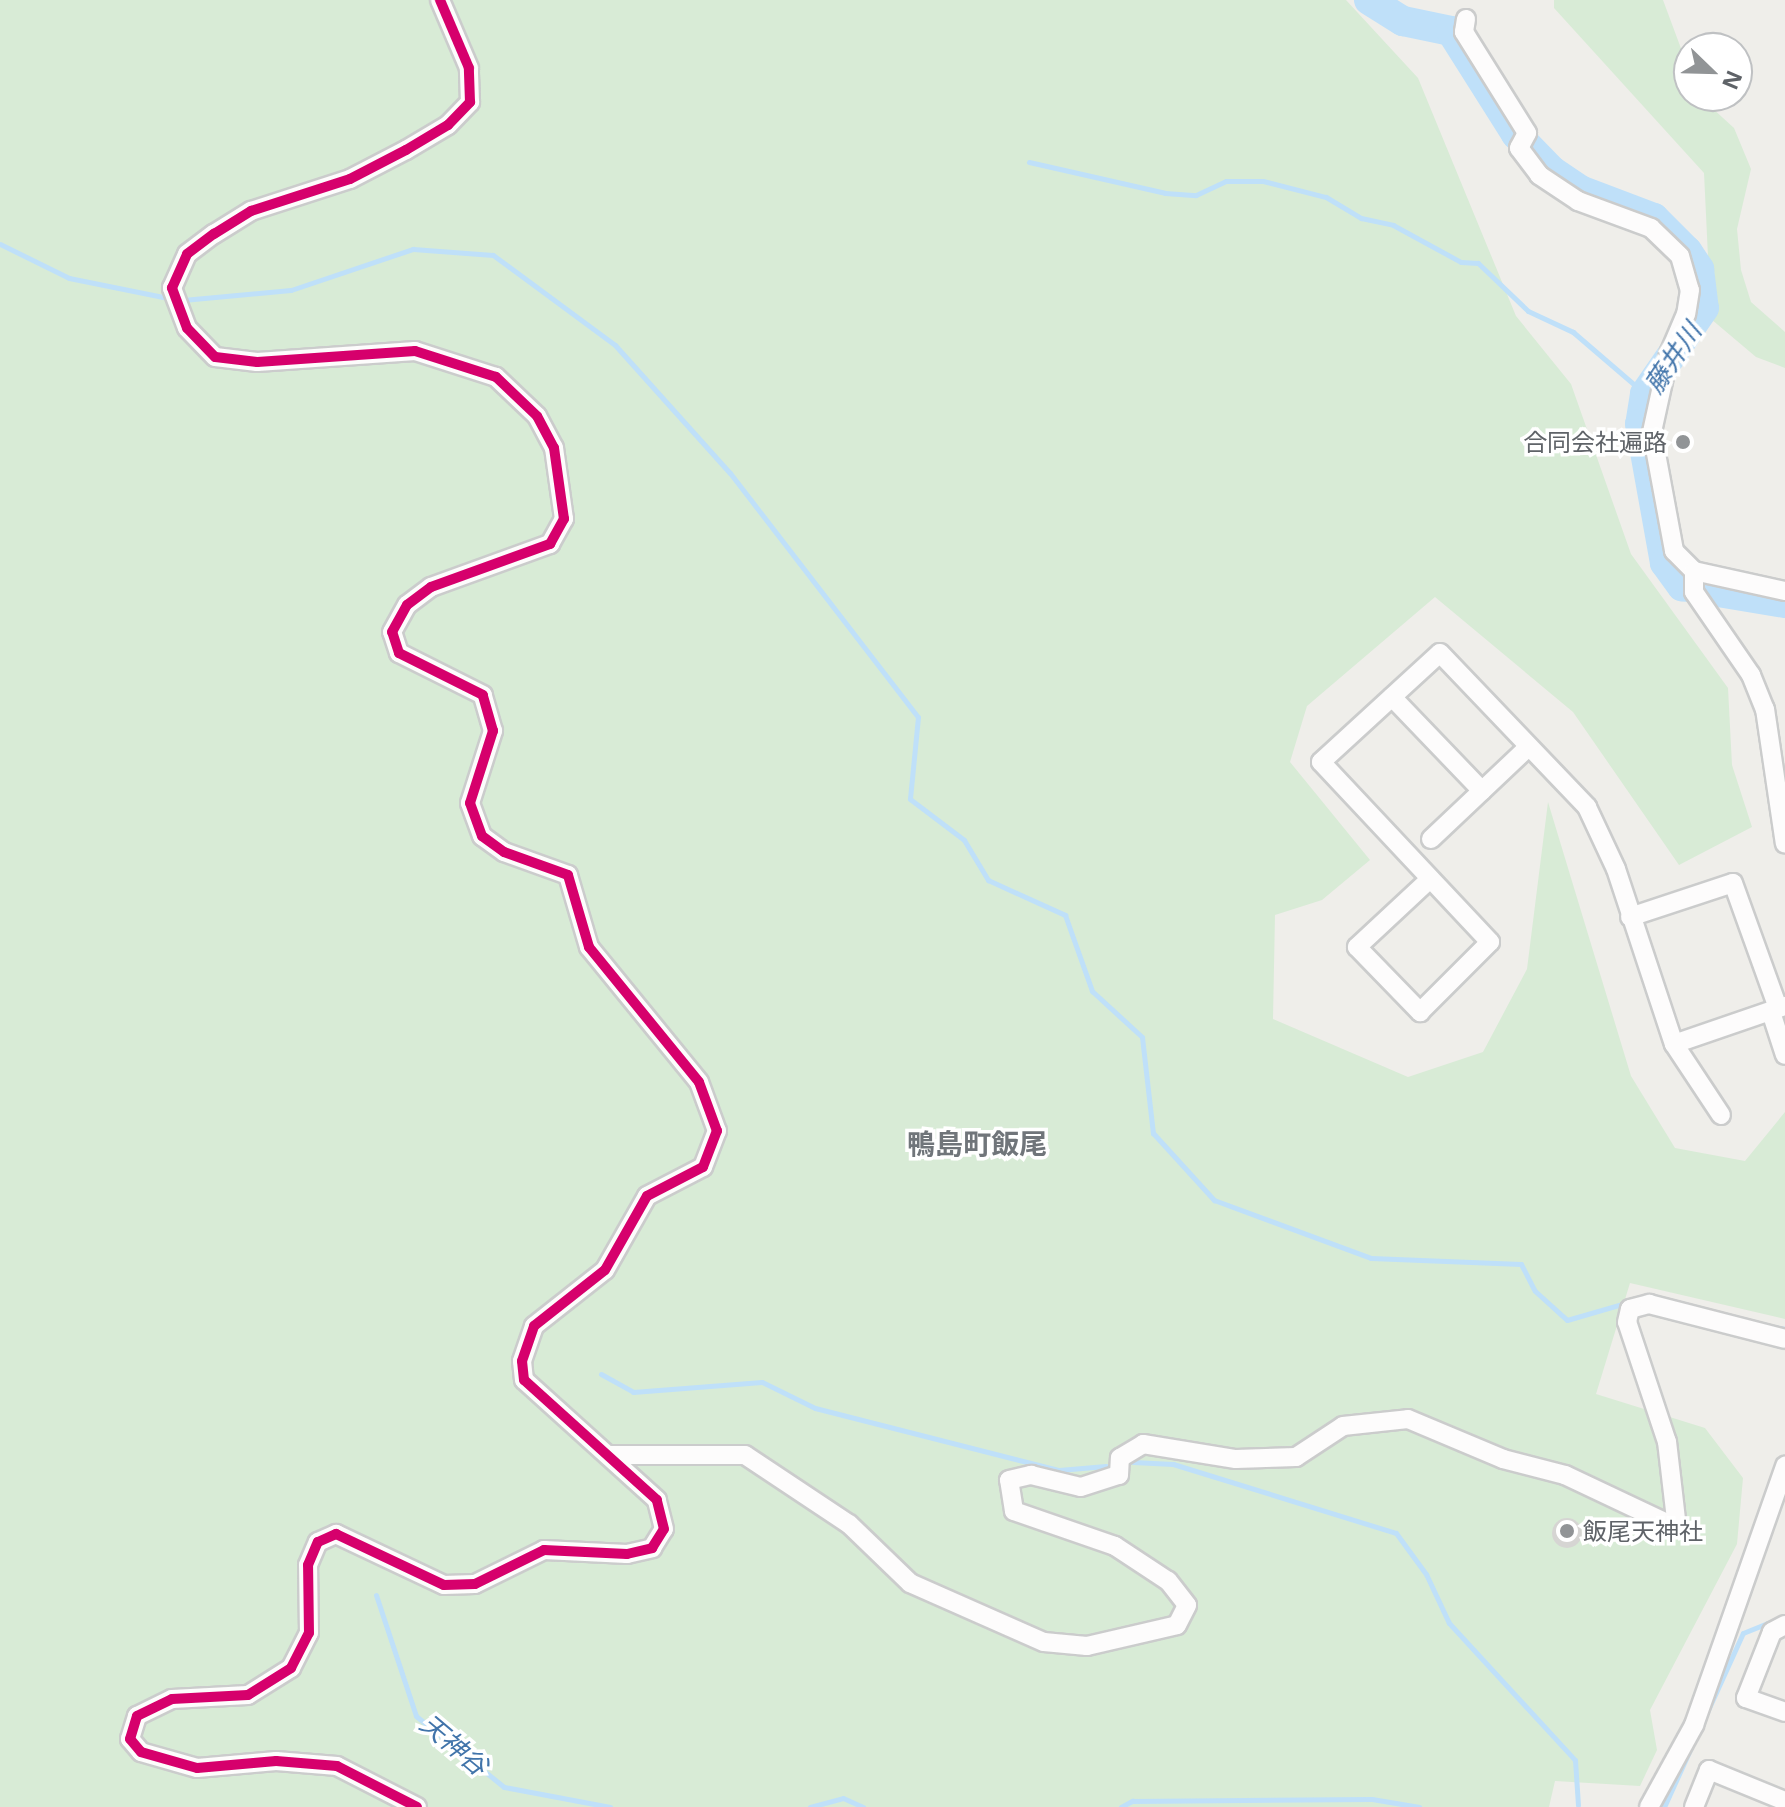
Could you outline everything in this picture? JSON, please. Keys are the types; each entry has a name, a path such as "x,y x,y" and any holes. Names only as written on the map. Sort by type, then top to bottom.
{"street":[{"path":"417,1807 337,1766 276,1761 211,1769 141,1752 130,1739 137,1716 172,1699 248,1695 291,1668 309,1633 308,1565 318,1542 336,1534 444,1585 475,1584 544,1550 627,1554 652,1548 664,1529 657,1500 524,1380 527,1342 534,1326 605,1270 647,1196 703,1167 717,1131 712,1107 632,994 589,947 568,875 504,852 482,836 470,803 493,731 483,695 399,653 392,632 407,605 431,587 550,544 564,519 554,448 520,395 466,362 415,351 257,362 215,357 180,315 172,288 187,254 214,234 251,211 350,179 448,125 470,102 469,68 440,0"},
{"path":"1466,19 1464,32 1539,175 1563,193 1651,228 1680,256 1690,290 1669,354 1653,448 1674,551 1751,675 1765,709 1785,844"},
{"path":"1693,580 1785,591"},
{"path":"1430,879 1357,947 1420,1012 1490,942 1321,762 1440,653 1587,807 1630,917 1674,1044 1721,1115"},
{"path":"1392,697 1482,791"},
{"path":"1431,839 1523,752"},
{"path":"1630,917 1733,883 1778,1009 1785,1055"},
{"path":"1674,1044 1778,1009"},
{"path":"610,1455 745,1455 849,1524 910,1583 1044,1642 1087,1646 1177,1625 1187,1605 1168,1581 1115,1546 1014,1511 1009,1480 1031,1475 1081,1487 1119,1475 1120,1458 1143,1444 1236,1459 1296,1457 1343,1426 1408,1419 1503,1459 1565,1475 1677,1528 1667,1442 1627,1322 1630,1309 1649,1304 1785,1339"},
{"path":"1649,1807 1694,1725 1785,1466"},
{"path":"1785,1625 1772,1632 1746,1698 1785,1712"},
{"path":"1694,1807 1709,1770 1785,1801"}],"green space":[{"path":"0,0 1346,0 1418,78 1516,316 1571,384 1631,554 1728,688 1732,765 1752,827 1679,865 1573,712 1435,597 1307,706 1290,762 1370,860 1322,900 1275,915 1273,1019 1408,1077 1483,1052 1527,969 1548,802 1631,1076 1675,1148 1745,1161 1785,1112 1785,1319 1630,1283 1596,1394 1705,1428 1743,1478 1737,1544 1650,1710 1657,1750 1640,1786 1555,1781 1549,1807 0,1807"},
{"path":"1554,0 1663,0 1675,32 1673,112 1716,112 1734,128 1751,169 1737,229 1741,270 1751,302 1785,332 1785,368 1756,357 1711,319 1704,173 1554,8"}],"building":[{"name":"飯尾天神社","path":"1567,1518 1573,1519 1581,1527 1581,1539 1573,1547 1567,1548 1561,1547 1553,1539 1552,1533 1553,1527 1561,1519"}],"waterway":[{"name":"藤井川","path":"1369,0 1403,21 1451,31 1516,134 1552,171 1580,190 1654,218 1687,251 1699,269 1704,308 1645,394 1640,424 1665,563 1682,586 1785,603"},
{"path":"1029,162 1165,193 1196,195 1226,181 1263,181 1326,197 1361,218 1393,225 1461,262 1478,263 1528,311 1573,332 1645,394"},
{"path":"0,244 69,278 173,299"},
{"path":"183,300 291,290 413,249 493,255 615,345 730,473 918,717 910,799 964,840 988,880 1065,915 1092,991 1142,1037 1153,1133 1214,1200 1371,1258 1521,1264 1535,1291 1567,1320 1629,1302"},
{"path":"1642,1297 1666,1300"},
{"path":"1768,1326 1785,1329"},
{"path":"601,1374 633,1392 762,1382 815,1408 1059,1470 1106,1466"},
{"path":"1133,1462 1173,1464 1396,1533 1426,1574 1449,1623 1575,1760 1578,1805"},
{"name":"天神谷","path":"376,1595 416,1716 504,1787 610,1807"},
{"path":"1664,1807 1743,1633 1785,1616"},
{"name":"天神谷","path":"810,1807 843,1798 863,1807"},
{"name":"天神谷","path":"1121,1807 1132,1801 1372,1799 1419,1807"}],"cycle path":[{"path":"417,1807 337,1766 276,1761 197,1768 141,1752 130,1739 137,1716 172,1699 248,1695 291,1668 309,1633 308,1565 318,1542 336,1534 444,1585 475,1584 544,1550 627,1554 652,1548 664,1529 657,1500 524,1380 522,1361 534,1326 605,1270 647,1196 703,1167 717,1131 699,1082 589,947 568,875 504,852 482,836 470,803 493,731 483,695 399,653 392,632 407,605 431,587 550,544 564,519 554,448 537,416 496,377 415,351 257,362 215,357 187,328 172,288 187,254 214,234 251,211 350,179 448,125 470,102 469,68 440,0"}],"place":[{"name":"合同会社遍路","path":"1683,442"},
{"name":"飯尾天神社","path":"1567,1531"}],"district":[{"name":"鴨島町飯尾","path":"977,1143"}]}
